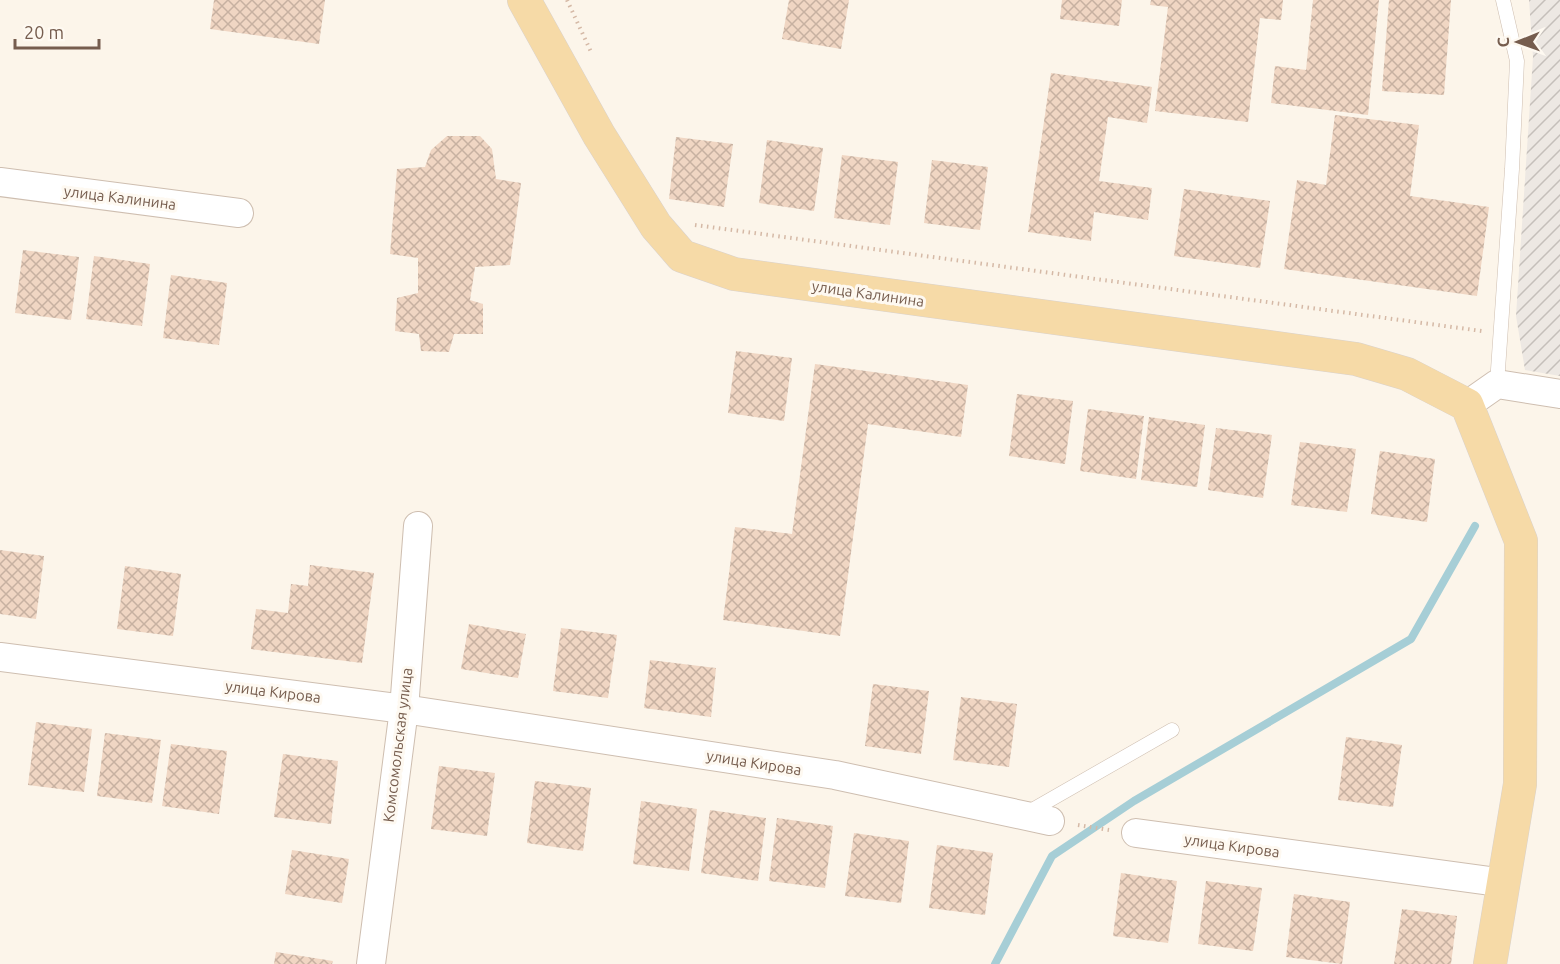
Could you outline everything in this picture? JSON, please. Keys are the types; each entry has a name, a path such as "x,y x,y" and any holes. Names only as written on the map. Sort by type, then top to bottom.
{"main road":[{"name":"улица Калинина","path":"524,0 598,135 656,226 682,256 734,274 1356,359 1407,374 1467,405"},
{"path":"1467,405 1521,541 1520,784 1490,964"}],"street":[{"name":"улица Калинина","path":"0,182 239,213"},
{"path":"1467,405 1497,384 1560,394"},
{"name":"Комсомольская улица","path":"371,964 404,709 418,526"},
{"name":"улица Кирова","path":"0,657 404,709 835,776 1036,818"},
{"name":"улица Кирова","path":"1136,833 1505,883"}],"lane":[{"path":"1497,384 1512,169 1516,61 1503,0"},
{"path":"1036,818 1172,730"}],"path":[{"path":"567,0 596,63"},
{"path":"692,225 1501,334"},
{"path":"1036,818 1136,833"}],"shaded area":[{"path":"1529,0 1560,0 1560,376 1525,370 1516,316 1533,57"}],"building":[{"path":"214,0 325,0 319,44 210,29"},
{"path":"789,0 849,0 841,49 782,39"},
{"path":"1062,0 1122,0 1119,26 1060,19"},
{"path":"1151,0 1283,0 1281,20 1260,18 1248,122 1155,111 1168,7 1150,5"},
{"path":"1313,0 1379,0 1368,115 1271,103 1275,66 1306,70"},
{"path":"1389,0 1451,0 1444,95 1382,91"},
{"path":"1051,73 1152,87 1147,123 1108,117 1099,181 1152,188 1148,220 1094,212 1091,241 1028,232"},
{"path":"1335,115 1419,125 1410,196 1489,207 1477,296 1284,269 1297,180 1326,185"},
{"path":"447,136 480,136 492,149 496,179 521,183 510,265 475,267 470,300 483,304 483,334 454,334 449,352 421,351 419,334 395,331 397,298 418,293 418,258 390,254 397,169 425,167 431,150"},
{"path":"676,137 733,144 724,207 669,199"},
{"path":"767,140 823,148 814,211 759,203"},
{"path":"842,155 898,162 890,225 834,218"},
{"path":"932,160 988,167 980,230 924,223"},
{"path":"1184,189 1270,201 1260,268 1174,256"},
{"path":"23,250 79,257 71,320 15,313"},
{"path":"94,256 150,264 142,326 86,319"},
{"path":"171,275 227,283 219,345 163,338"},
{"path":"736,351 792,358 784,421 728,413"},
{"path":"815,364 968,385 961,437 868,424 840,636 723,620 735,527 792,534"},
{"path":"1017,394 1073,401 1065,464 1009,456"},
{"path":"1088,409 1144,416 1136,479 1080,471"},
{"path":"1149,417 1205,425 1197,487 1141,480"},
{"path":"1216,428 1272,435 1263,498 1208,490"},
{"path":"1300,442 1356,449 1347,512 1291,505"},
{"path":"1380,451 1435,459 1427,522 1371,514"},
{"path":"0,550 44,556 36,619 0,614"},
{"path":"310,565 374,573 362,663 251,649 256,609 288,613 291,584 308,586"},
{"path":"125,566 181,574 173,636 117,629"},
{"path":"469,624 526,634 518,678 461,669"},
{"path":"561,628 617,635 608,698 553,691"},
{"path":"650,660 716,668 711,717 644,708"},
{"path":"873,684 929,691 921,754 865,746"},
{"path":"961,697 1017,704 1009,767 953,760"},
{"path":"36,722 92,729 84,792 28,785"},
{"path":"105,733 161,740 152,803 97,796"},
{"path":"1346,737 1402,745 1393,807 1338,800"},
{"path":"171,744 227,751 219,814 162,806"},
{"path":"283,754 338,761 331,824 274,817"},
{"path":"439,766 495,773 487,836 431,829"},
{"path":"535,781 591,788 583,851 527,843"},
{"path":"641,801 697,809 689,871 633,864"},
{"path":"710,810 766,818 758,881 701,873"},
{"path":"777,818 833,826 825,888 769,881"},
{"path":"854,833 909,841 901,903 845,896"},
{"path":"937,845 993,853 985,915 929,908"},
{"path":"292,850 349,859 342,903 285,894"},
{"path":"1121,873 1177,881 1168,943 1113,936"},
{"path":"1206,881 1262,888 1253,951 1198,944"},
{"path":"1294,894 1350,902 1342,964 1286,957"},
{"path":"1402,909 1457,916 1451,964 1394,964"},
{"path":"276,952 333,961 332,964 274,964"}],"waterway":[{"path":"995,964 1052,856 1134,801 1411,639 1475,526"}]}
